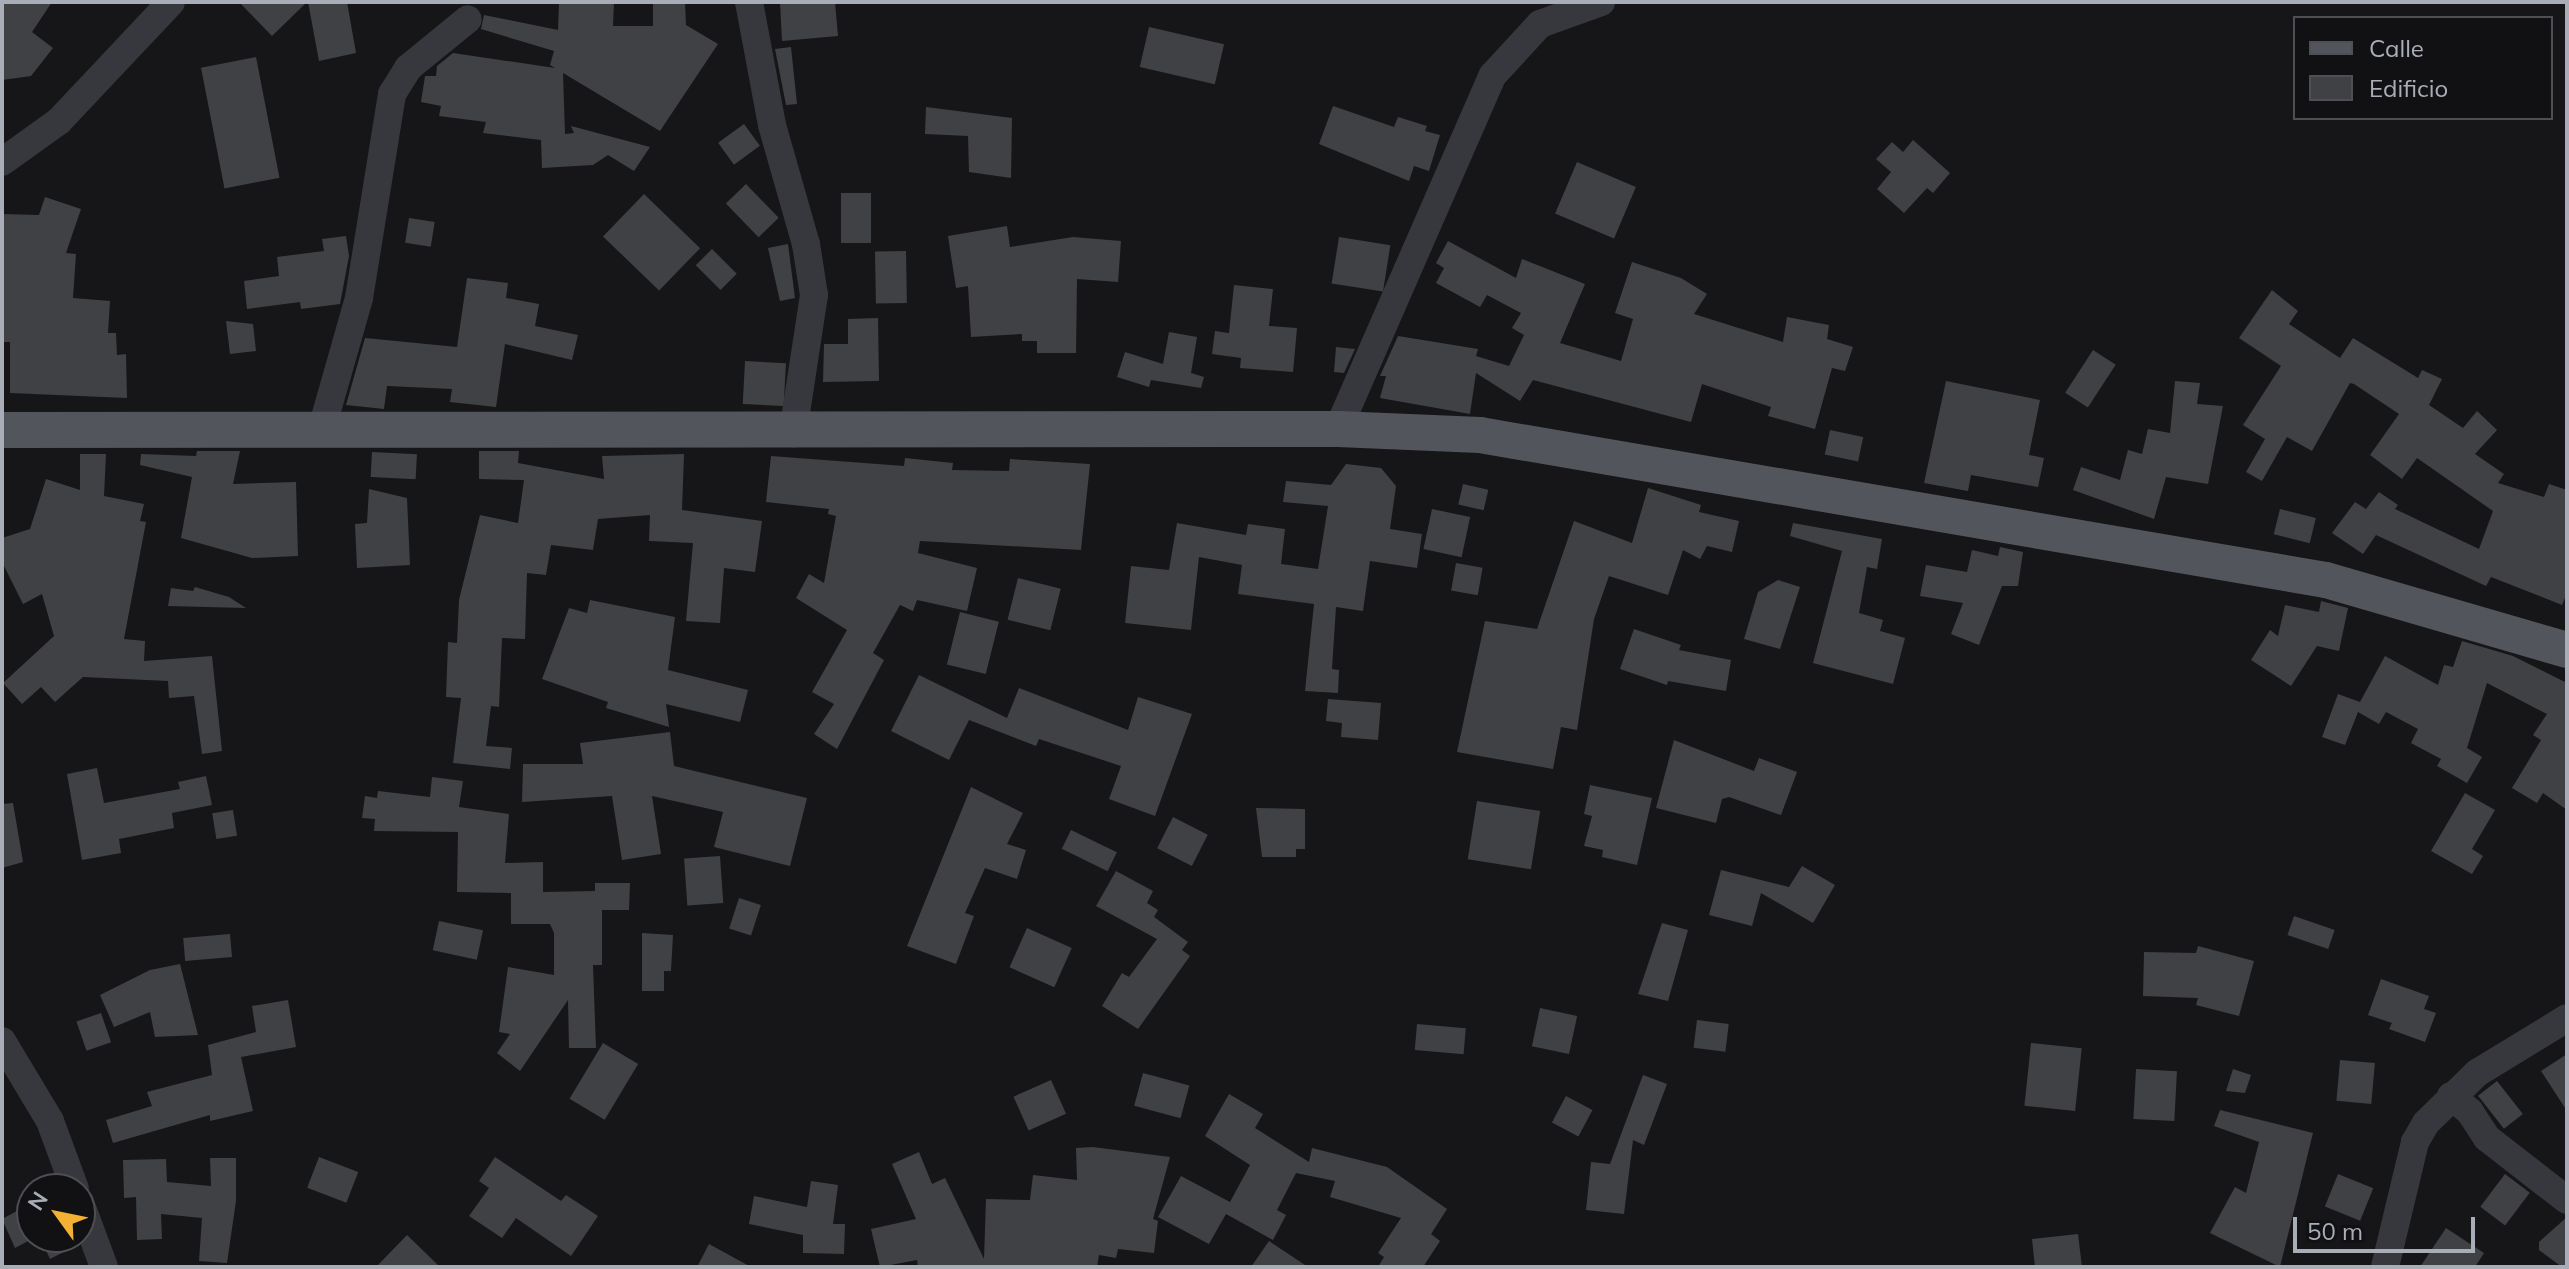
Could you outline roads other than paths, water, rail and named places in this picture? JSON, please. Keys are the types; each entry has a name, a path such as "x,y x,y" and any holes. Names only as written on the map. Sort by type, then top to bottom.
{"main road":[{"path":"2,430 322,428 793,433 1338,429 1480,435 1585,450 2267,569 2478,620 2567,650"}],"street":[{"path":"2,162 59,121 171,2"},
{"path":"749,2 768,110 806,244 814,295 793,433"},
{"path":"1338,429 1493,75 1514,47 1540,24 1601,2"},
{"path":"322,428 359,298 392,94 408,68 468,19"},
{"path":"2385,1267 2415,1142 2451,1096 2508,1051 2567,1018"},
{"path":"2,1041 50,1121 69,1173"},
{"path":"2451,1096 2470,1112 2487,1138 2567,1200"},
{"path":"96,1245 104,1267"}]}
